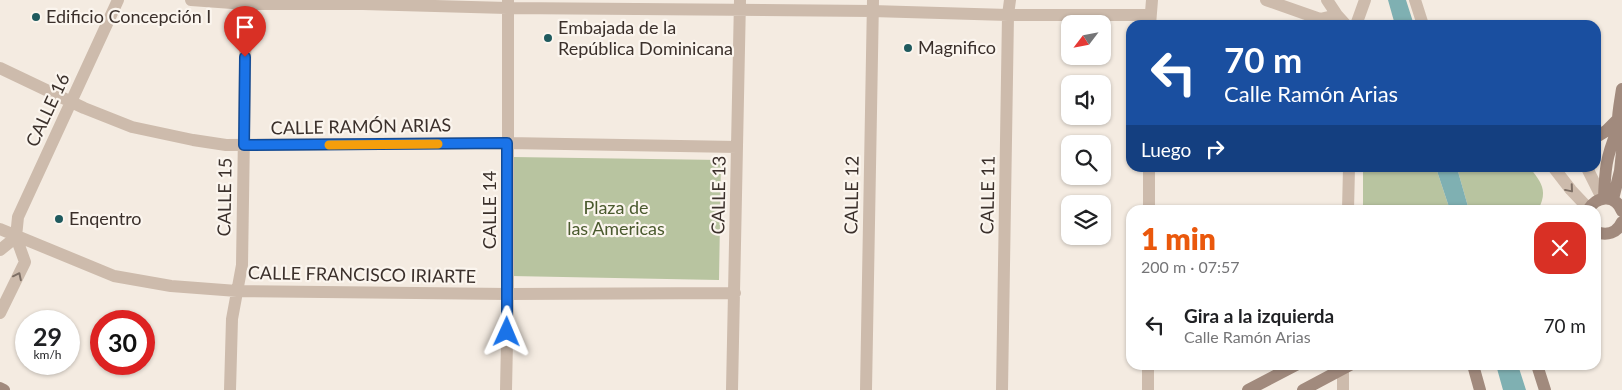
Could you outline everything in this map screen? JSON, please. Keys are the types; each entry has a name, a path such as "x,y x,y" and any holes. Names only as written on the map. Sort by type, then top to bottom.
{"main road":[{"path":"1613,201 1606,166 1617,126 1622,89"},
{"path":"1601,134 1617,126"},
{"path":"1613,201 1620,171 1622,151 1617,126"},
{"path":"1591,205 1594,202 1613,201"},
{"path":"1601,234 1620,230"},
{"path":"1248,390 1286,370"},
{"path":"1303,390 1339,370"},
{"path":"1474,370 1480,390"},
{"path":"1539,370 1545,390"},
{"path":"0,388 4,390"}],"street":[{"name":"CALLE 16","path":"0,313 25,262 16,237 18,217 118,0"},
{"path":"191,0 246,4 359,2 872,5 1008,15 1150,20 1152,0"},
{"name":"CALLE 11","path":"1002,390 1008,15 1010,0"},
{"path":"1266,0 1320,19 1337,15"},
{"path":"1327,0 1342,20"},
{"path":"1358,20 1365,0"},
{"path":"1415,0 1421,20"},
{"name":"CALLE 15","path":"230,390 232,319 242,265 246,4"},
{"name":"CALLE 14","path":"506,390 508,294 507,4"},
{"name":"CALLE 13","path":"732,390 740,5"},
{"name":"CALLE 12","path":"866,390 872,5"},
{"name":"CALLE RAMÓN ARIAS","path":"0,68 72,102 132,127 226,145 507,143 737,148"},
{"path":"1149,172 1149,205"},
{"path":"1348,172 1348,205"},
{"path":"1557,172 1584,205"},
{"path":"1590,172 1613,201"},
{"name":"CALLE FRANCISCO IRIARTE","path":"0,229 114,276 171,286 237,291 508,294 735,293"},
{"path":"0,250 16,237"},
{"path":"1148,370 1148,390"},
{"path":"1343,390 1346,370"}],"green space":[{"name":"Plaza de las Americas","path":"512,157 721,160 719,280 511,276"},
{"path":"1363,172 1437,172 1448,205 1363,205"},
{"path":"1458,172 1533,172 1538,178 1543,192 1540,205 1468,205"}],"water":[{"path":"1388,0 1406,0 1412,20 1394,20"},
{"path":"1437,172 1458,172 1468,205 1448,205"},
{"path":"1497,370 1520,370 1526,390 1503,390"}],"slow traffic":[{"path":"329,145 438,144"}],"place":[{"name":"Edificio Concepción I","path":"36,17"},
{"name":"Embajada de la República Dominicana","path":"548,38"},
{"name":"Magnifico","path":"908,48"},
{"name":"Enqentro","path":"59,219"}],"route":[{"path":"245,57 244,145 507,143 507,332"}]}
